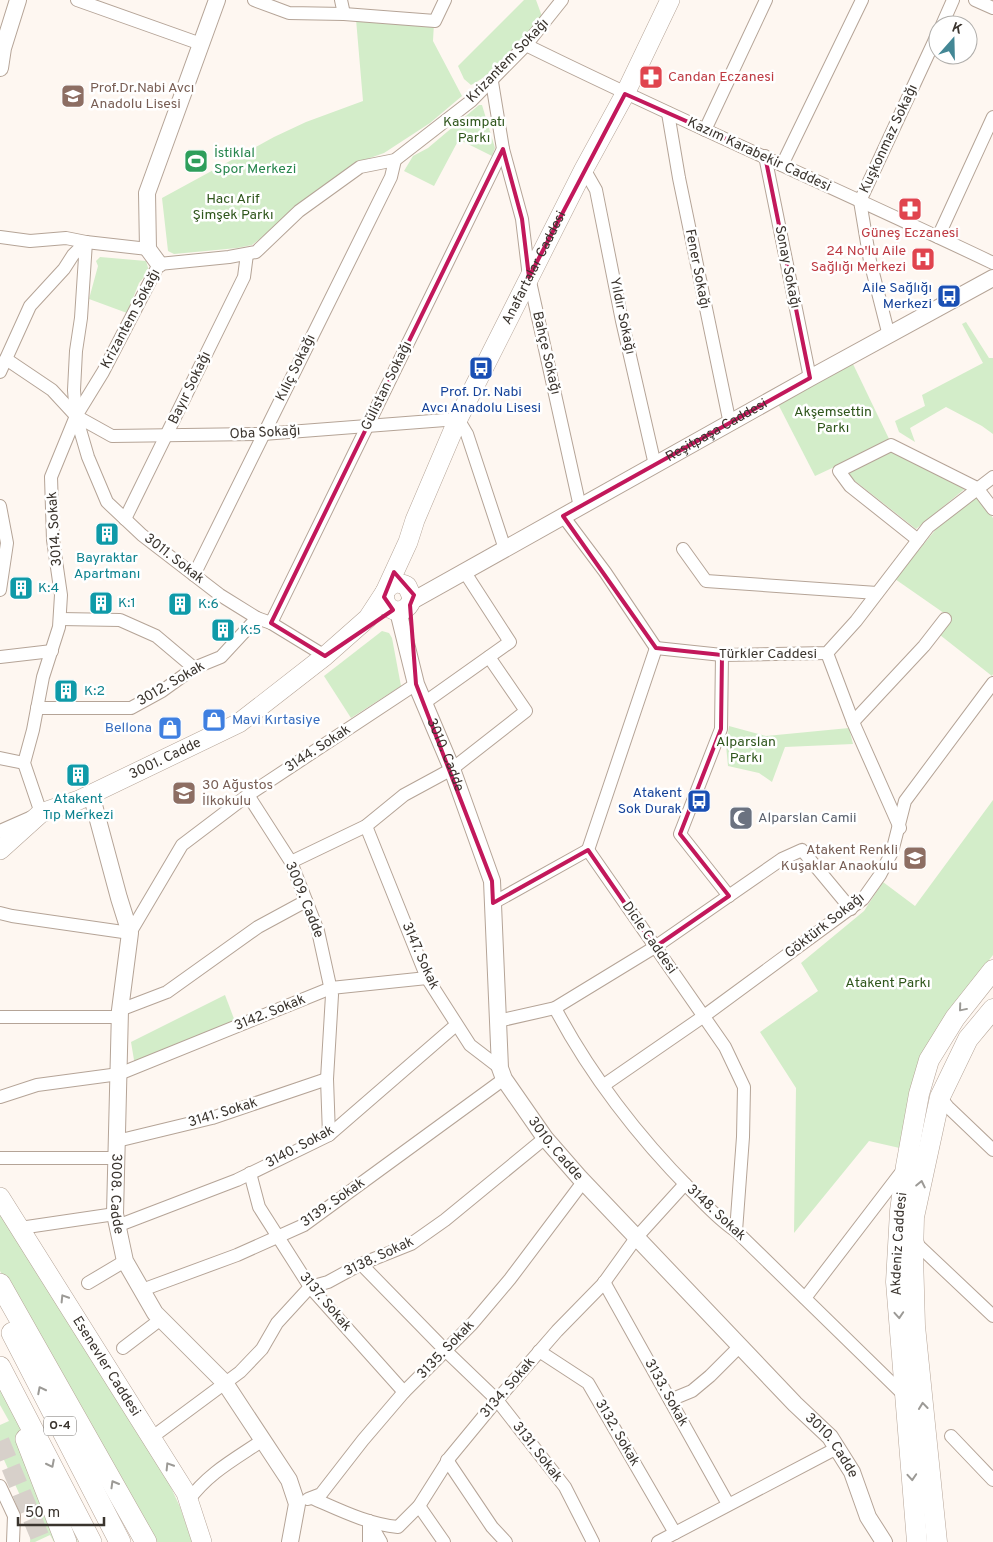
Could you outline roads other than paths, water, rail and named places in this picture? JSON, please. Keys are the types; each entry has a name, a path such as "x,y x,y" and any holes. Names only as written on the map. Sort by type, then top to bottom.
{"highway":[{"path":"0,1284 146,1542"},
{"name":"O-4","path":"0,1310 120,1542"},
{"path":"2,1371 35,1464 66,1542"},
{"name":"O-4","path":"2,1371 91,1542"}],"main road":[{"name":"Anafartalar Caddesi","path":"386,590 408,542 458,419 584,169 625,94 670,0"},
{"name":"Anafartalar Caddesi","path":"405,600 410,554 408,542"},
{"name":"3010. Cadde","path":"386,590 386,605 405,600"},
{"path":"324,656 368,618 386,590"},
{"path":"324,656 337,649 405,600"},
{"name":"3001. Cadde","path":"0,850 41,813 91,794 239,722 324,656"},
{"name":"Akdeniz Caddesi","path":"917,1542 896,1282 900,1211 919,1094 929,1060 955,1018 993,970"},
{"name":"Akdeniz Caddesi","path":"937,1542 916,1326 914,1217 940,1097 968,1039 993,1009"},
{"name":"Esenevler Caddesi","path":"0,1197 186,1493 202,1542"}],"street":[{"path":"0,68 3,48 18,0"},
{"path":"77,0 201,44"},
{"path":"159,264 148,249 148,193 217,0"},
{"path":"254,0 289,13 344,14 435,21 444,0"},
{"path":"341,0 344,14"},
{"path":"705,130 766,0"},
{"path":"782,165 862,0"},
{"path":"946,15 953,0"},
{"path":"975,0 993,8"},
{"name":"Krizantem Sokağı","path":"76,416 103,372 159,264 256,252 299,211 360,167 395,160 471,101 492,82 526,45 556,3"},
{"name":"Kazım Karabekir Caddesi","path":"526,45 625,94 765,156 993,262"},
{"name":"Kuşkonmaz Sokağı","path":"889,336 870,261 860,201 928,55"},
{"name":"Bahçe Sokağı","path":"492,82 503,149 522,219 529,277 580,507"},
{"name":"Fener Sokağı","path":"668,113 679,178 730,424"},
{"path":"938,237 993,117"},
{"name":"Gülistan Sokağı","path":"271,623 503,149"},
{"name":"Sonay Sokağı","path":"765,156 810,378"},
{"name":"Kılıç Sokağı","path":"194,575 391,177 395,160"},
{"name":"Yıldır Sokağı","path":"584,169 596,190 622,321 655,466"},
{"path":"0,237 30,241 66,238 148,249"},
{"path":"0,372 30,306 86,242"},
{"name":"3014. Sokak","path":"24,763 33,730 43,677 60,627 61,595 53,540 51,477 76,416 74,390 76,351 81,318 86,242"},
{"name":"Bayır Sokağı","path":"125,519 244,277 247,254"},
{"name":"Reşitpaşa Caddesi","path":"405,600 441,584 993,278"},
{"path":"6,359 52,390 76,416"},
{"name":"Oba Sokağı","path":"76,416 112,436 264,434 458,419"},
{"name":"3011. Sokak","path":"76,416 88,457 107,502 142,535 220,595 257,618 271,623 324,656"},
{"path":"458,419 467,434 505,548"},
{"path":"918,540 850,486 839,471 891,445 977,488 993,508"},
{"name":"Türkler Caddesi","path":"656,648 722,655 827,653 928,527 993,477"},
{"path":"0,506 7,543 0,590"},
{"path":"493,903 588,850 656,648 605,572 563,516"},
{"path":"683,549 706,581 877,593"},
{"path":"424,703 510,642 464,571"},
{"name":"3010. Cadde","path":"405,600 416,684 452,769 492,880 502,1073 545,1138 583,1182 830,1437 852,1472 868,1517 884,1542"},
{"name":"3012. Sokak","path":"37,708 131,708 162,691 194,668 221,657 257,618"},
{"path":"60,619 120,620 156,636 194,668"},
{"path":"853,722 924,646 945,619"},
{"path":"0,657 52,651"},
{"path":"827,653 853,722 900,828"},
{"path":"722,655 721,729 680,834 729,896"},
{"path":"290,862 366,826 404,795 452,769 526,711 489,657"},
{"name":"Göktürk Sokağı","path":"604,1085 704,1016 863,900 880,875 892,852 906,801 993,683"},
{"name":"3144. Sokak","path":"130,933 182,845 248,795 416,684"},
{"path":"0,758 24,763 41,813 0,831"},
{"name":"3008. Cadde","path":"91,794 130,933 120,1014 117,1141 116,1220 125,1261 155,1313 225,1384 290,1480 296,1504 290,1542"},
{"name":"3009. Cadde","path":"248,795 290,862 318,931 332,995 327,1079 329,1134"},
{"name":"3147. Sokak","path":"366,826 427,978 470,1045 502,1073"},
{"name":"Dicle Caddesi","path":"588,850 725,1047 744,1087 743,1137 736,1231"},
{"path":"498,1022 555,1008 656,947 782,859 802,850 851,909"},
{"path":"0,1017 120,1014 167,992 258,927 306,902"},
{"path":"0,913 130,933"},
{"name":"3142. Sokak","path":"0,1097 37,1085 119,1074 331,988 427,978"},
{"name":"3148. Sokak","path":"555,1008 568,1032 604,1085 672,1172 723,1223 736,1231 904,1395"},
{"name":"3140. Sokak","path":"20,1228 116,1220 250,1173 329,1134 456,1025"},
{"name":"3139. Sokak","path":"142,1290 237,1255 304,1225 502,1073"},
{"name":"3141. Sokak","path":"117,1141 212,1118 327,1079"},
{"path":"940,1097 948,1108 993,1150"},
{"name":"3138. Sokak","path":"152,1438 240,1372 262,1349 278,1323 302,1293 310,1287 328,1282 361,1264 411,1244 445,1220 545,1138"},
{"path":"1,1158 117,1158"},
{"path":"804,1298 906,1166"},
{"name":"3137. Sokak","path":"250,1173 259,1207 310,1287 404,1392"},
{"name":"3135. Sokak","path":"296,1504 320,1494 404,1392 472,1324 510,1279 583,1182"},
{"name":"3134. Sokak","path":"312,1498 353,1517 380,1525 398,1527 419,1506 448,1460 497,1400 539,1351 604,1282 636,1238 685,1184"},
{"path":"913,1232 919,1246 993,1316"},
{"path":"88,1283 125,1261"},
{"name":"3131. Sokak","path":"361,1264 497,1400 565,1487 593,1542"},
{"name":"3133. Sokak","path":"604,1282 728,1504"},
{"path":"123,1348 160,1318"},
{"path":"670,1400 692,1391 740,1346"},
{"name":"3132. Sokak","path":"539,1351 588,1384 675,1533"},
{"path":"951,1436 993,1480"},
{"path":"188,1502 199,1486 212,1474 263,1440"},
{"path":"658,1542 837,1448"},
{"path":"448,1460 492,1527 506,1542"},
{"path":"0,1486 14,1516 12,1542"},
{"path":"419,1506 444,1542"},
{"path":"369,1522 369,1542"},
{"path":"369,1522 381,1542"}],"tunnel":[{"path":"0,1441 42,1542"}],"place":[{"name":"Candan Eczanesi","path":"651,77"},
{"name":"Prof.Dr.Nabi Avcı Anadolu Lisesi","path":"73,96"},
{"name":"İstiklal Spor Merkezi","path":"196,161"},
{"name":"Güneş Eczanesi","path":"910,209"},
{"name":"24 No'lu Aile Sağlığı Merkezi","path":"923,259"},
{"name":"Aile Sağlığı Merkezi","path":"949,296"},
{"name":"Prof. Dr. Nabi Avcı Anadolu Lisesi","path":"481,368"},
{"name":"Bayraktar Apartmanı","path":"107,534"},
{"name":"K:4","path":"21,588"},
{"name":"K:1","path":"101,603"},
{"name":"K:6","path":"180,604"},
{"name":"K:5","path":"223,630"},
{"name":"K:2","path":"66,691"},
{"name":"Mavi Kırtasiye","path":"214,720"},
{"name":"Bellona","path":"170,728"},
{"name":"Atakent Tıp Merkezi","path":"78,775"},
{"name":"30 Ağustos İlkokulu","path":"184,793"},
{"name":"Atakent Sok Durak","path":"699,801"},
{"name":"Alparslan Camii","path":"741,818"},
{"name":"Atakent Renkli Kuşaklar Anaokulu","path":"915,858"}],"park label":[{"name":"Kasımpatı Parkı","path":"474,130"},
{"name":"Hacı Arif Şimşek Parkı","path":"233,207"},
{"name":"Akşemsettin Parkı","path":"833,420"},
{"name":"Alparslan Parkı","path":"746,750"},
{"name":"Atakent Parkı","path":"888,983"}]}
